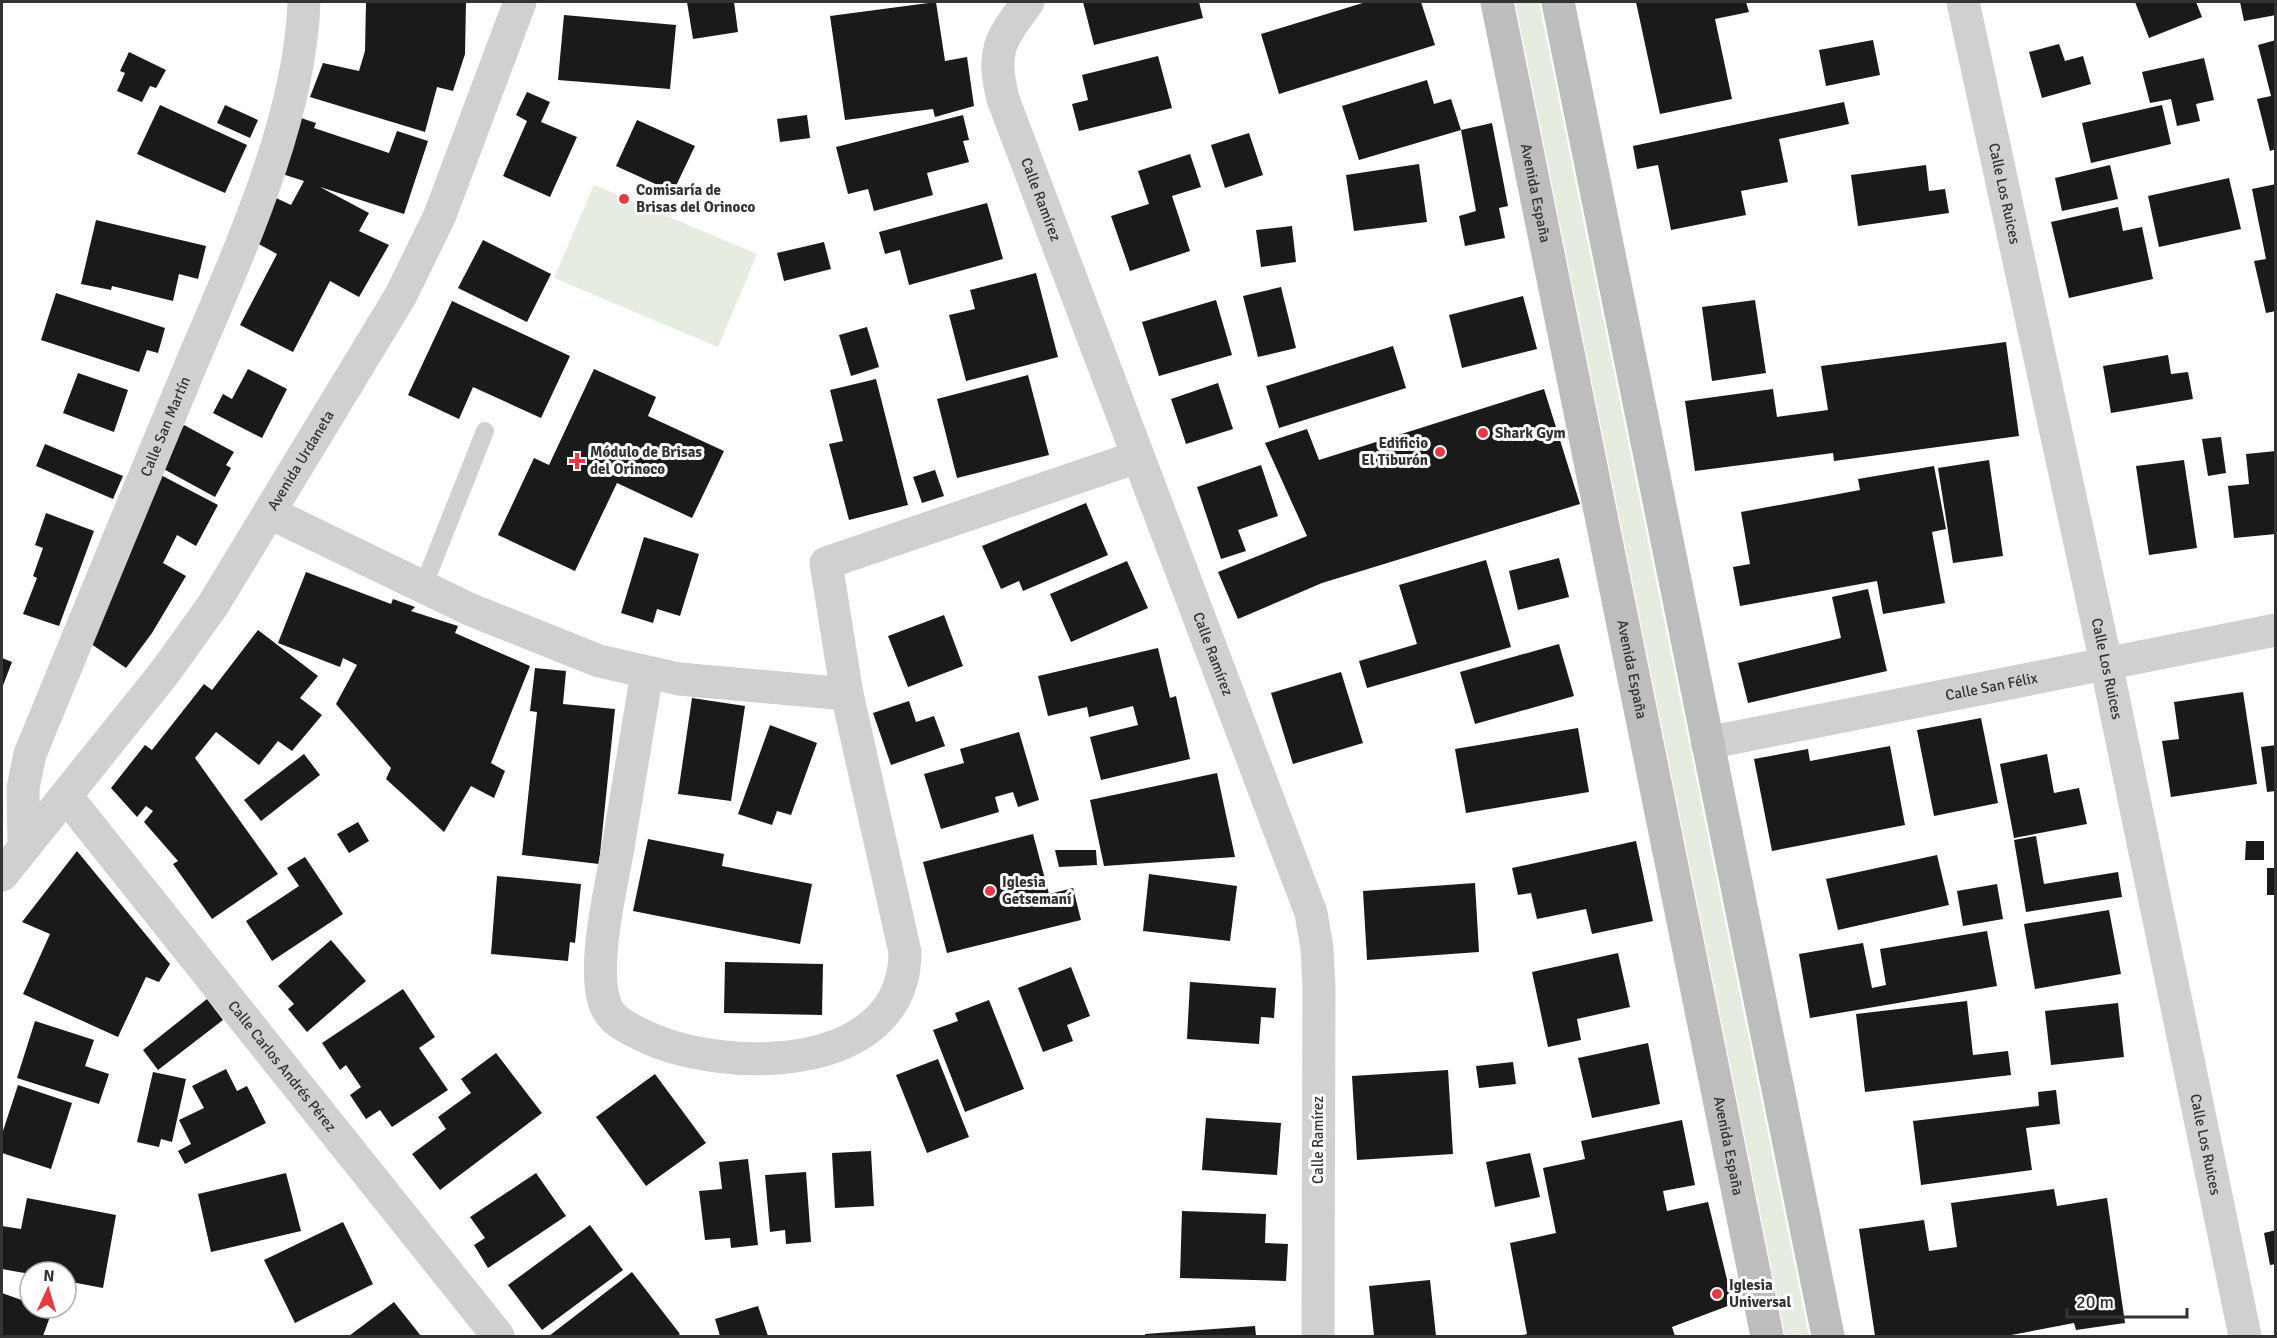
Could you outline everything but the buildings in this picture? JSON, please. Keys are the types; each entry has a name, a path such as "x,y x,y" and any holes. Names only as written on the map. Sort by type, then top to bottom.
{"main road":[{"name":"Avenida España","path":"1497,2 1767,1336"},
{"path":"1558,2 1828,1336"}],"street":[{"name":"Calle San Martín","path":"24,847 22,788 30,754 248,229 278,140 303,27 304,2"},
{"name":"Avenida Urdaneta","path":"2,875 165,672 206,615 401,295 440,215 520,2"},
{"name":"Calle Ramírez","path":"1028,2 1002,40 996,63 1002,99 1311,913 1318,988 1318,1336"},
{"name":"Calle Los Ruices","path":"1963,2 2106,663 2245,1336"},
{"path":"647,673 606,918 603,999 612,1017 622,1025 680,1051 715,1058 749,1060 779,1058 839,1044 862,1033 887,1009 902,982 905,952 847,694 826,563 1137,457"},
{"path":"270,513 469,609 599,661 647,673 741,685 847,694"},
{"name":"Calle San Félix","path":"1707,743 2276,630"},
{"name":"Calle Carlos Andrés Pérez","path":"66,796 498,1336"}],"lane":[{"path":"423,587 485,431"}],"shaded area":[{"path":"1515,2 1539,2 1809,1336 1785,1336"},
{"path":"594,185 757,254 718,347 554,278"}],"place":[{"name":"Comisaría de Brisas del Orinoco","path":"624,199"},
{"name":"Shark Gym","path":"1483,433"},
{"name":"Edificio El Tiburón","path":"1440,452"},
{"name":"Módulo de Brisas del Orinoco","path":"577,461"},
{"name":"Iglesia Getsemaní","path":"990,891"},
{"name":"Iglesia Universal","path":"1717,1294"}]}
